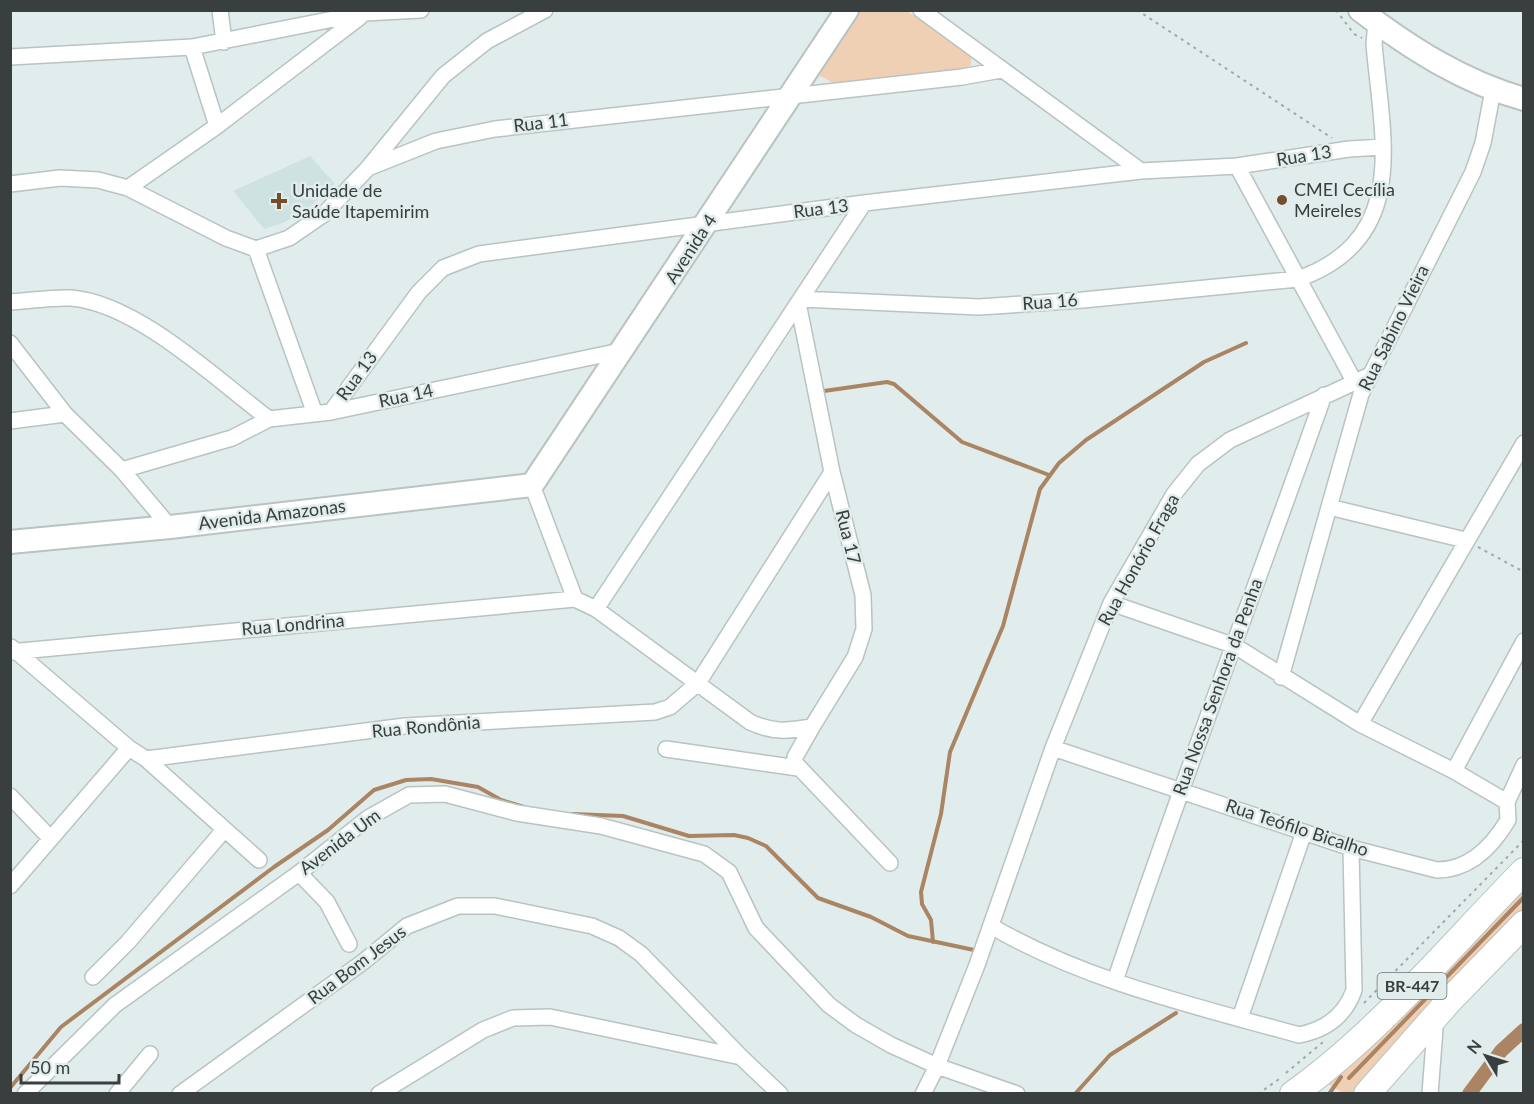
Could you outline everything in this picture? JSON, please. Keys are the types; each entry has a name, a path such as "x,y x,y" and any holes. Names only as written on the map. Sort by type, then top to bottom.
{"main road":[{"name":"BR-447","path":"1293,1094 1347,1052 1524,871"},
{"name":"BR-447","path":"1367,1094 1436,1016 1524,924"}],"street":[{"path":"220,10 224,42"},
{"path":"10,57 192,47 366,12 421,10"},
{"path":"368,168 443,76 487,41 545,10"},
{"name":"Avenida 4","path":"532,486 625,350 847,10"},
{"path":"921,10 1141,171"},
{"path":"128,188 217,126 366,12"},
{"path":"1372,22 1424,56 1493,90 1524,99"},
{"name":"Rua 16","path":"800,301 979,307 1083,300 1298,279 1325,269 1356,243 1376,209 1384,176 1372,22"},
{"path":"192,47 217,126"},
{"name":"Rua 11","path":"256,249 290,238 324,214 368,168 436,141 495,129 962,76 1001,69"},
{"name":"Rua Sabino Vieira","path":"1281,677 1329,507 1361,379 1473,172 1483,142 1493,90"},
{"name":"Rua 13","path":"331,412 419,292 443,268 478,254 864,203 1141,171 1237,166 1349,149 1383,147"},
{"path":"1237,166 1298,279 1361,379"},
{"path":"10,184 60,178 98,180 128,188 226,238 256,249 315,414"},
{"path":"596,609 864,203"},
{"path":"10,302 71,298 110,307 153,331 269,420"},
{"name":"Rua 17","path":"796,763 812,727 855,657 864,628 863,595 832,472 800,301"},
{"path":"10,343 65,414 122,470 170,527"},
{"name":"Rua 14","path":"122,470 232,438 269,420 331,412 625,350"},
{"name":"Rua Honório Fraga","path":"923,1094 937,1066 977,965 1053,748 1111,603 1174,494 1198,464 1230,440 1361,379"},
{"name":"Rua Nossa Senhora da Penha","path":"1115,981 1180,789 1235,646 1324,395"},
{"path":"10,421 65,414"},
{"path":"1360,724 1465,540 1524,443"},
{"name":"Rua Rondônia","path":"146,759 405,726 655,712 670,707 698,683 832,472"},
{"path":"532,486 575,599 596,609 750,722 766,730 780,732 812,727"},
{"name":"Avenida Amazonas","path":"10,542 170,527 532,486"},
{"path":"1329,507 1465,540"},
{"name":"Rua Londrina","path":"12,650 575,599"},
{"path":"1111,603 1235,646 1281,677 1360,724 1454,771 1507,801"},
{"path":"1454,771 1524,641"},
{"path":"12,650 129,748 146,759 259,860"},
{"path":"10,886 129,748"},
{"name":"Rua Teófilo Bicalho","path":"1053,748 1351,848 1437,870 1450,870 1475,858 1503,828 1508,820 1507,801 1524,765"},
{"path":"666,749 796,763 890,863"},
{"name":"Avenida Um","path":"25,1094 115,1005 299,873 368,818 409,795 418,794 445,794 517,813 601,826 704,854 729,872 756,928 829,1005 856,1025 937,1066"},
{"path":"10,796 51,838"},
{"path":"93,977 128,942 224,830"},
{"path":"1240,1018 1304,832"},
{"path":"991,926 1044,955 1115,981 1299,1035 1319,1031 1350,1003 1354,990 1351,848"},
{"path":"299,873 327,902 349,944"},
{"name":"Rua Bom Jesus","path":"180,1094 363,962 407,926 458,906 495,906 592,926 619,938 641,954 741,1058 780,1094"},
{"path":"1430,1094 1436,1016"},
{"path":"379,1094 483,1030 513,1018 550,1017 741,1058"},
{"path":"117,1094 150,1054"},
{"path":"937,1066 1017,1094"}],"path":[{"path":"1137,10 1349,149"},
{"path":"1336,10 1354,34 1372,22"},
{"path":"1465,540 1524,572"},
{"path":"1357,1011 1524,840"},
{"path":"1258,1094 1324,1042"}],"shaded area":[{"path":"859,11 907,11 971,55 971,65 966,68 836,84 820,76 820,69"},
{"name":"Unidade de Saúde Itapemirim","path":"310,156 335,184 306,210 283,223 264,229 233,191"},
{"path":"1523,882 1523,913 1358,1093 1343,1093 1325,1082"}],"waterway":[{"path":"933,942 931,920 922,904 921,892 941,814 950,752 1003,626 1040,489 1059,463 1086,440 1204,362 1246,343"},
{"path":"824,391 887,382 894,384 962,442 1049,475"},
{"path":"10,1088 61,1027 274,867 328,830 374,790 406,780 431,779 478,787 501,800 524,807"},
{"path":"573,814 623,816 689,836 734,835 748,838 766,846 818,898 871,917 908,936 974,950"},
{"path":"1349,1078 1524,897"},
{"path":"1075,1094 1110,1055 1176,1013"},
{"path":"1469,1094 1501,1051 1524,1030"},
{"path":"1329,1094 1341,1077"}],"place":[{"name":"CMEI Cecília Meireles","path":"1282,200"},
{"name":"Unidade de Saúde Itapemirim","path":"279,201"}]}
